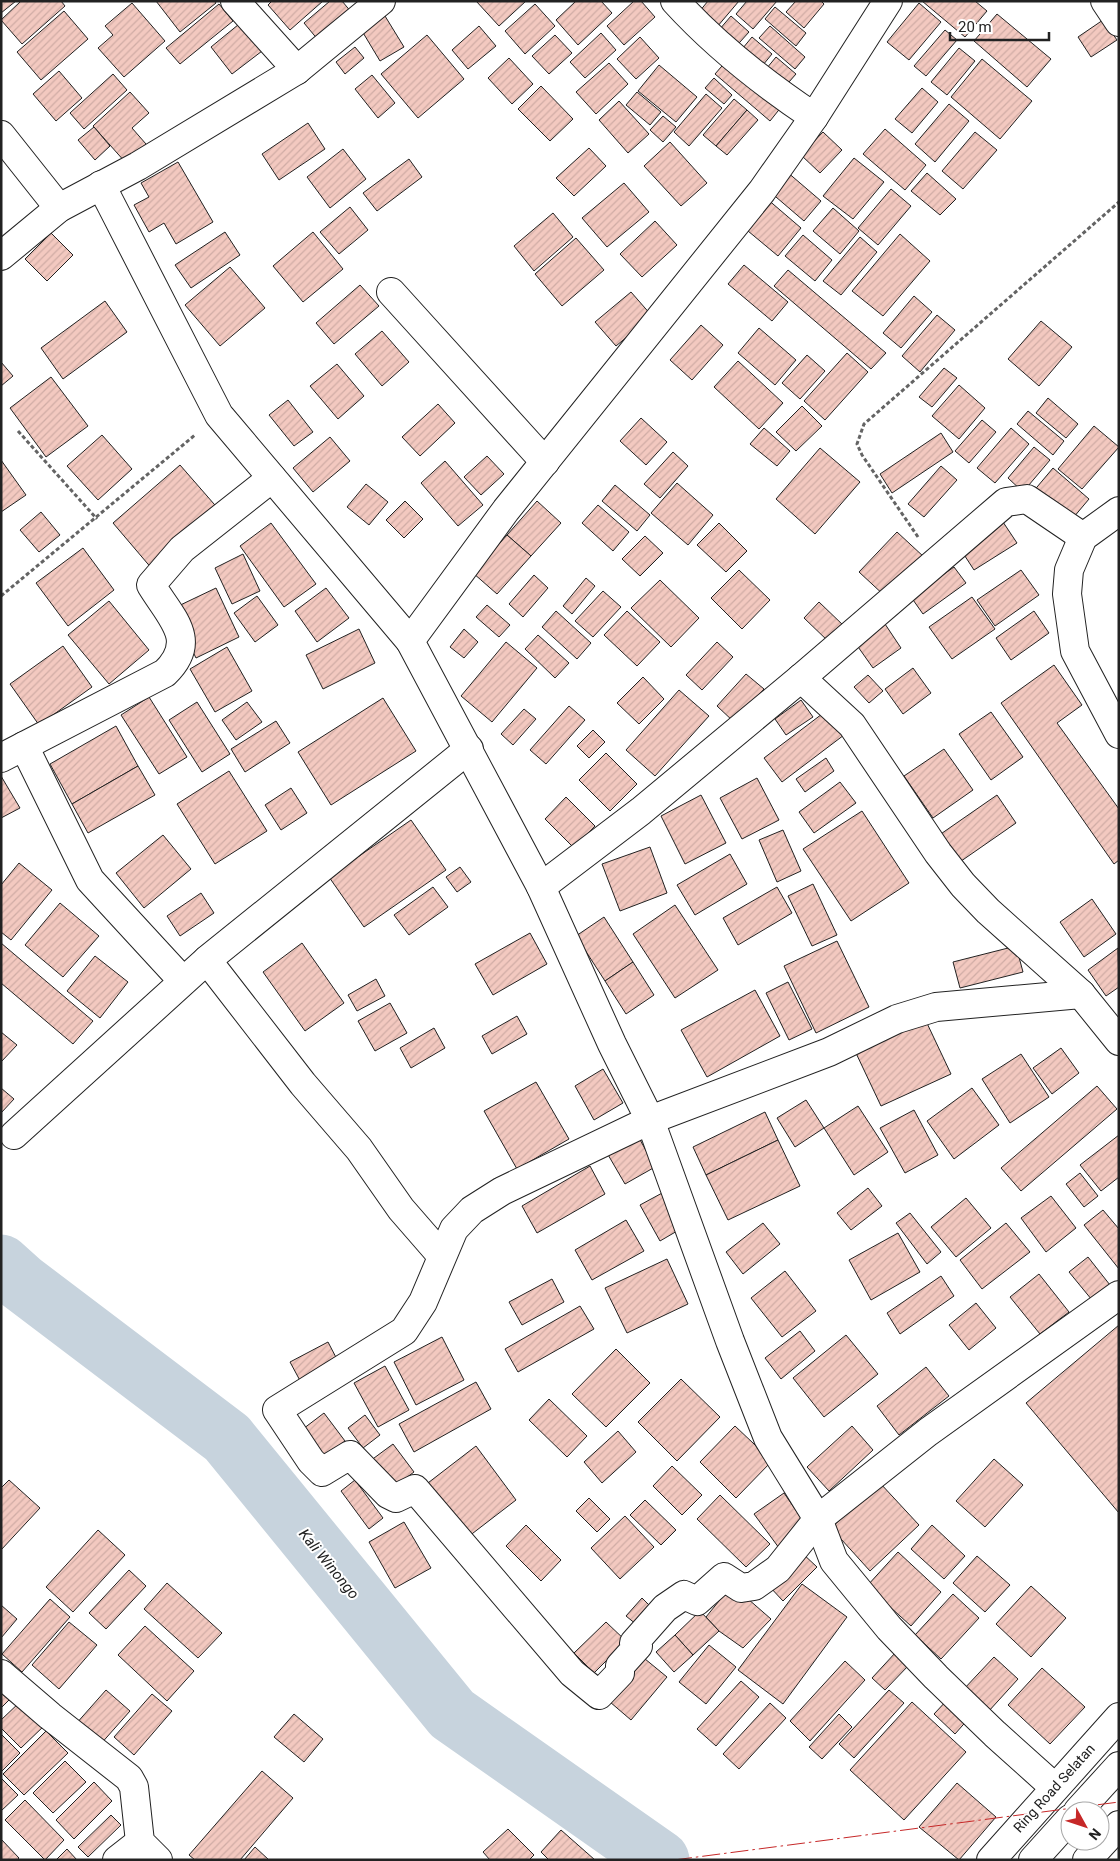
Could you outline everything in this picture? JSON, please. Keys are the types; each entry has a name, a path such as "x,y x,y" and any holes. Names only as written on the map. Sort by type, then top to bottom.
{"main road":[{"path":"235,1 297,70"},
{"path":"1,256 59,208 138,166 297,70 381,1"},
{"path":"676,1 700,28 743,66 814,117"},
{"path":"410,641 506,510 762,191 814,117 888,1"},
{"path":"1105,1 1119,22"},
{"path":"1,135 59,208"},
{"path":"101,185 219,415 410,641 469,749 541,887 612,1044 650,1120 730,1341 768,1438 818,1519 834,1561 888,1628 994,1734 1054,1787"},
{"path":"391,292 545,462"},
{"path":"183,981 90,880 13,752 165,673 175,663 183,644 180,632 151,585 182,549 272,478"},
{"path":"541,887 641,811 801,678 1006,502 1027,499 1083,537"},
{"path":"1119,511 1083,537 1069,570 1067,594 1075,651 1119,734"},
{"path":"801,678 852,725 938,853 963,885 988,911 1081,994 1119,1041"},
{"path":"14,1135 207,960 469,749"},
{"path":"207,960 303,1084 358,1150 402,1209 441,1255"},
{"path":"1081,994 936,1007 897,1019 829,1052 650,1120 502,1191 472,1210 454,1228 422,1302 404,1330 277,1410 311,1461 322,1472 350,1455 388,1494 396,1498 416,1489 572,1674 599,1695 620,1673 620,1666 638,1646 634,1643 665,1608 684,1595 697,1602 724,1577 742,1588 754,1586 778,1568 818,1519 928,1432 1119,1295"},
{"path":"1,1674 50,1716 129,1778 134,1787 149,1851 117,1860"},
{"name":"Ring Road Selatan","path":"991,1860 1054,1787 1119,1718"},
{"path":"1087,1801 1119,1766"},
{"path":"1087,1860 1119,1825"},
{"path":"1033,1860 1060,1830"}],"path":[{"path":"935,562 862,455 857,444 864,424 1119,202"},
{"path":"1,596 97,519 219,415"},
{"path":"18,431 97,519"}],"building":[{"path":"1,1 16,1 1,13"},
{"path":"21,1 61,1 65,6 22,44 1,20"},
{"path":"156,1 215,1 216,3 180,32"},
{"path":"272,1 323,1 290,30 268,5"},
{"path":"330,1 342,1 352,13 319,41 304,23"},
{"path":"476,1 526,1 499,26"},
{"path":"576,1 601,1 612,13 578,45 556,20"},
{"path":"634,1 641,1 655,17 624,45 607,26"},
{"path":"708,1 739,1 717,27 699,12"},
{"path":"747,1 777,1 753,29 736,14"},
{"path":"796,1 821,1 824,4 804,28 786,12"},
{"path":"922,1 975,1 987,11 965,37"},
{"path":"132,3 165,41 124,77 98,48 113,35 105,26"},
{"path":"919,3 941,22 909,60 887,42"},
{"path":"219,4 233,21 180,64 166,48"},
{"path":"535,4 555,26 525,54 505,31"},
{"path":"775,7 806,33 796,46 765,19"},
{"path":"64,11 88,39 41,80 17,52"},
{"path":"997,14 1051,59 1027,87 974,41"},
{"path":"385,16 404,47 380,61 362,31"},
{"path":"731,16 749,32 731,52 713,37"},
{"path":"244,20 266,48 232,74 211,47"},
{"path":"1103,20 1117,40 1091,57 1078,37"},
{"path":"479,26 496,46 468,69 452,50"},
{"path":"770,26 805,57 795,69 759,38"},
{"path":"945,30 957,40 926,76 914,66"},
{"path":"601,33 616,50 585,78 570,62"},
{"path":"427,35 464,79 418,118 381,74"},
{"path":"555,35 572,53 549,74 532,56"},
{"path":"640,37 659,58 636,79 617,59"},
{"path":"752,37 772,54 758,71 738,54"},
{"path":"355,47 364,58 345,74 336,62"},
{"path":"959,48 975,61 947,95 931,82"},
{"path":"776,57 796,74 782,90 762,74"},
{"path":"509,58 533,84 512,104 488,78"},
{"path":"728,59 782,106 770,121 715,74"},
{"path":"982,59 1032,101 1000,139 951,97"},
{"path":"609,63 628,84 596,114 576,92"},
{"path":"659,65 697,97 676,122 638,91"},
{"path":"59,71 82,98 56,121 33,94"},
{"path":"113,74 127,90 84,129 70,113"},
{"path":"372,75 395,103 378,118 355,89"},
{"path":"714,78 732,95 724,104 705,88"},
{"path":"541,86 573,119 550,141 518,109"},
{"path":"922,88 938,102 912,133 895,119"},
{"path":"130,92 149,113 132,128 146,144 126,163 93,126"},
{"path":"637,92 661,112 650,125 626,105"},
{"path":"706,94 722,108 689,146 674,132"},
{"path":"734,99 747,110 716,146 703,135"},
{"path":"619,101 649,134 628,153 599,120"},
{"path":"949,104 969,121 935,162 915,144"},
{"path":"747,110 758,120 727,155 716,146"},
{"path":"663,116 676,127 663,142 650,130"},
{"path":"308,123 325,149 279,180 262,154"},
{"path":"94,127 110,146 95,160 78,140"},
{"path":"885,129 926,165 905,190 863,154"},
{"path":"823,132 842,150 820,173 801,155"},
{"path":"975,132 997,150 963,189 942,171"},
{"path":"670,142 707,183 681,206 644,166"},
{"path":"589,148 606,166 574,196 556,178"},
{"path":"343,149 366,179 330,208 307,177"},
{"path":"854,158 884,182 853,219 823,196"},
{"path":"409,159 422,177 377,211 363,193"},
{"path":"178,162 213,222 176,244 164,223 149,232 134,205 149,197 141,183"},
{"path":"786,171 821,201 804,221 769,191"},
{"path":"927,173 956,199 940,215 911,191"},
{"path":"624,183 649,212 607,247 582,218"},
{"path":"891,189 911,206 878,245 858,228"},
{"path":"766,198 801,228 778,256 742,226"},
{"path":"350,207 368,230 339,254 320,232"},
{"path":"833,208 859,231 840,254 813,231"},
{"path":"553,213 573,237 534,271 514,246"},
{"path":"655,221 677,245 642,277 620,254"},
{"path":"225,232 240,255 191,288 175,265"},
{"path":"313,232 343,269 303,302 273,266"},
{"path":"51,233 73,255 47,281 25,259"},
{"path":"900,234 930,261 883,316 852,291"},
{"path":"803,235 832,260 815,281 785,256"},
{"path":"860,237 877,252 841,295 823,281"},
{"path":"576,238 604,270 562,306 535,274"},
{"path":"744,265 788,302 772,321 728,284"},
{"path":"230,267 265,308 220,346 185,305"},
{"path":"788,270 886,353 871,369 774,286"},
{"path":"360,285 379,306 334,344 316,323"},
{"path":"631,292 652,316 616,346 595,322"},
{"path":"914,296 932,312 901,348 883,333"},
{"path":"105,301 127,332 63,379 41,348"},
{"path":"937,315 955,330 920,372 902,356"},
{"path":"1041,321 1072,347 1039,386 1008,359"},
{"path":"701,325 723,345 692,380 670,360"},
{"path":"759,328 796,360 775,385 738,353"},
{"path":"382,331 409,362 382,386 355,354"},
{"path":"847,353 868,372 825,420 804,401"},
{"path":"807,355 825,371 800,399 782,383"},
{"path":"738,361 783,403 759,429 714,387"},
{"path":"1,362 13,376 1,386"},
{"path":"337,364 364,396 338,419 310,386"},
{"path":"944,368 957,378 932,407 919,397"},
{"path":"51,377 88,426 46,457 10,408"},
{"path":"959,385 985,408 959,439 932,416"},
{"path":"1048,398 1078,424 1066,438 1036,413"},
{"path":"288,400 313,432 294,446 269,415"},
{"path":"438,404 455,423 420,456 402,437"},
{"path":"802,406 822,426 796,451 776,432"},
{"path":"1028,411 1064,441 1053,455 1017,424"},
{"path":"641,418 667,442 646,465 620,441"},
{"path":"982,420 996,432 969,463 955,451"},
{"path":"1094,426 1119,447 1082,489 1058,469"},
{"path":"764,428 790,451 777,466 750,444"},
{"path":"1011,428 1029,444 995,483 977,468"},
{"path":"941,433 953,452 892,493 880,474"},
{"path":"102,435 132,469 98,500 67,466"},
{"path":"330,437 350,461 313,492 293,468"},
{"path":"1034,447 1050,460 1023,492 1008,478"},
{"path":"820,448 860,482 815,534 776,499"},
{"path":"673,452 688,466 660,498 644,484"},
{"path":"487,456 504,474 481,495 464,477"},
{"path":"1,460 26,495 1,512"},
{"path":"445,461 483,505 458,526 421,483"},
{"path":"180,465 221,512 153,570 113,523"},
{"path":"941,466 957,480 924,517 908,504"},
{"path":"1053,468 1089,499 1068,524 1032,493"},
{"path":"677,483 713,515 688,545 651,513"},
{"path":"366,484 388,502 369,525 347,507"},
{"path":"615,485 650,515 637,531 602,501"},
{"path":"405,501 423,519 404,538 386,520"},
{"path":"537,501 561,523 531,556 507,535"},
{"path":"598,505 629,532 613,551 582,523"},
{"path":"41,512 60,535 39,552 20,530"},
{"path":"1003,522 1017,543 974,570 961,550"},
{"path":"271,523 316,584 284,607 240,546"},
{"path":"719,523 747,551 726,572 697,545"},
{"path":"897,532 924,557 886,597 859,572"},
{"path":"507,535 531,556 497,594 473,573"},
{"path":"645,536 663,553 640,576 622,559"},
{"path":"83,548 114,590 68,626 36,583"},
{"path":"243,554 260,591 232,604 215,568"},
{"path":"954,567 966,583 923,614 911,597"},
{"path":"739,570 770,600 742,629 711,598"},
{"path":"1021,570 1039,595 995,626 977,600"},
{"path":"534,575 548,588 523,617 509,604"},
{"path":"586,578 595,586 572,614 563,606"},
{"path":"660,580 699,618 671,647 631,608"},
{"path":"216,588 239,637 196,658 172,609"},
{"path":"326,588 349,618 317,642 295,611"},
{"path":"603,591 621,607 593,637 575,621"},
{"path":"257,596 278,625 255,642 234,613"},
{"path":"972,597 995,629 952,659 929,627"},
{"path":"109,601 149,650 109,684 68,635"},
{"path":"819,602 844,626 829,642 804,618"},
{"path":"487,605 510,625 499,637 476,617"},
{"path":"556,611 591,643 577,659 542,627"},
{"path":"627,611 660,642 637,666 604,635"},
{"path":"1034,611 1049,633 1011,660 996,638"},
{"path":"885,624 901,648 873,668 856,644"},
{"path":"359,629 375,663 323,689 306,655"},
{"path":"464,629 478,642 464,658 450,647"},
{"path":"538,635 569,663 555,678 525,649"},
{"path":"506,642 537,668 492,722 461,696"},
{"path":"717,642 733,657 702,690 686,675"},
{"path":"63,646 92,687 39,725 10,684"},
{"path":"227,647 252,691 215,712 190,669"},
{"path":"1054,665 1082,705 1057,723 1119,809 1119,860 1114,864 1001,703"},
{"path":"913,668 931,693 903,714 885,689"},
{"path":"746,674 764,689 734,722 717,706"},
{"path":"868,675 883,691 869,703 854,687"},
{"path":"643,677 664,699 639,724 617,703"},
{"path":"679,690 709,716 655,776 626,750"},
{"path":"149,697 187,757 159,774 121,715"},
{"path":"383,698 416,751 331,805 298,752"},
{"path":"801,700 813,717 786,735 775,719"},
{"path":"197,702 230,754 202,772 169,720"},
{"path":"247,702 262,722 236,740 222,720"},
{"path":"569,706 585,720 546,764 530,750"},
{"path":"524,709 536,719 513,745 501,734"},
{"path":"826,711 844,735 782,782 764,758"},
{"path":"991,712 1023,757 991,780 959,734"},
{"path":"276,721 290,743 245,772 231,749"},
{"path":"116,726 138,766 72,804 50,764"},
{"path":"593,730 605,742 589,758 577,746"},
{"path":"944,749 973,790 933,818 904,776"},
{"path":"606,753 637,784 610,811 579,780"},
{"path":"826,758 834,771 805,792 796,779"},
{"path":"138,766 155,795 88,833 72,804"},
{"path":"229,771 267,831 215,864 177,804"},
{"path":"1,776 20,808 1,818"},
{"path":"757,778 779,820 742,839 720,798"},
{"path":"840,782 856,803 814,833 799,812"},
{"path":"291,788 307,813 281,830 265,805"},
{"path":"701,795 726,843 685,864 661,816"},
{"path":"997,795 1016,823 954,866 935,838"},
{"path":"566,797 595,826 574,848 545,819"},
{"path":"862,811 909,883 851,921 803,849"},
{"path":"411,820 446,870 364,927 329,877"},
{"path":"783,830 801,871 777,882 759,840"},
{"path":"163,835 191,869 144,908 116,873"},
{"path":"650,847 667,893 620,911 602,864"},
{"path":"730,854 747,884 695,915 677,885"},
{"path":"19,863 52,890 11,940 1,932 1,885"},
{"path":"460,867 471,882 457,892 446,877"},
{"path":"813,884 837,935 812,946 788,896"},
{"path":"433,887 448,907 409,935 394,915"},
{"path":"777,887 792,913 738,945 723,918"},
{"path":"201,893 214,913 180,936 167,916"},
{"path":"1092,899 1116,934 1084,957 1060,922"},
{"path":"60,903 99,936 63,977 25,945"},
{"path":"675,905 718,970 675,998 633,934"},
{"path":"604,917 633,962 605,981 576,936"},
{"path":"530,933 547,964 493,995 475,964"},
{"path":"837,941 869,1007 816,1033 784,966"},
{"path":"1,943 93,1021 73,1044 1,983"},
{"path":"302,943 344,1003 305,1031 263,972"},
{"path":"1016,946 1023,972 960,988 953,962"},
{"path":"1118,948 1119,987 1106,996 1088,970"},
{"path":"95,956 128,982 100,1018 67,991"},
{"path":"633,962 654,995 626,1014 605,981"},
{"path":"376,979 385,996 357,1011 348,995"},
{"path":"788,982 812,1029 789,1040 766,993"},
{"path":"755,990 780,1036 707,1077 681,1030"},
{"path":"390,1003 407,1033 375,1051 358,1021"},
{"path":"517,1016 527,1034 492,1054 482,1036"},
{"path":"925,1019 951,1074 881,1106 855,1051"},
{"path":"434,1028 445,1048 411,1068 400,1048"},
{"path":"1,1032 17,1045 1,1062"},
{"path":"1061,1048 1079,1073 1052,1094 1033,1068"},
{"path":"1021,1054 1049,1097 1010,1123 982,1079"},
{"path":"603,1069 623,1103 594,1120 575,1086"},
{"path":"536,1082 569,1139 517,1169 484,1111"},
{"path":"1097,1086 1117,1109 1021,1191 1001,1168"},
{"path":"1,1088 14,1099 1,1113"},
{"path":"972,1088 999,1125 954,1159 927,1121"},
{"path":"806,1100 824,1128 795,1147 777,1118"},
{"path":"858,1106 888,1152 854,1175 824,1128"},
{"path":"914,1110 938,1155 905,1173 880,1128"},
{"path":"765,1112 778,1140 706,1175 693,1147"},
{"path":"1119,1135 1119,1177 1101,1191 1080,1165"},
{"path":"638,1136 655,1167 625,1184 607,1153"},
{"path":"778,1140 800,1186 728,1220 706,1175"},
{"path":"590,1166 605,1194 537,1233 522,1206"},
{"path":"1080,1173 1098,1196 1084,1207 1066,1184"},
{"path":"868,1188 882,1206 851,1230 837,1213"},
{"path":"664,1192 684,1227 660,1241 640,1205"},
{"path":"1051,1196 1076,1228 1046,1252 1021,1218"},
{"path":"966,1198 991,1228 956,1257 931,1227"},
{"path":"1103,1210 1119,1229 1119,1269 1084,1225"},
{"path":"910,1213 941,1252 927,1264 896,1223"},
{"path":"626,1220 644,1251 592,1280 575,1250"},
{"path":"763,1223 780,1244 743,1274 726,1252"},
{"path":"1006,1223 1030,1252 982,1289 960,1260"},
{"path":"898,1233 920,1272 871,1300 849,1260"},
{"path":"1088,1257 1110,1285 1092,1300 1069,1272"},
{"path":"667,1259 688,1304 627,1333 605,1288"},
{"path":"785,1271 816,1311 782,1337 751,1298"},
{"path":"1039,1274 1069,1312 1040,1334 1010,1297"},
{"path":"941,1276 954,1296 900,1334 887,1313"},
{"path":"552,1279 564,1302 522,1325 509,1302"},
{"path":"976,1303 996,1328 969,1350 949,1325"},
{"path":"580,1306 594,1329 518,1372 505,1349"},
{"path":"1119,1325 1119,1513 1026,1403"},
{"path":"800,1331 815,1351 781,1379 765,1358"},
{"path":"846,1335 878,1374 824,1417 793,1378"},
{"path":"442,1337 464,1380 416,1405 394,1362"},
{"path":"328,1342 341,1367 304,1388 290,1362"},
{"path":"616,1349 650,1383 606,1427 572,1394"},
{"path":"385,1366 409,1410 378,1427 354,1383"},
{"path":"926,1367 949,1396 899,1435 877,1406"},
{"path":"681,1379 720,1417 677,1461 638,1422"},
{"path":"476,1382 491,1409 414,1452 399,1424"},
{"path":"549,1399 587,1436 567,1457 529,1420"},
{"path":"324,1413 345,1441 321,1460 299,1432"},
{"path":"365,1415 380,1435 363,1448 348,1428"},
{"path":"735,1426 772,1461 736,1498 700,1462"},
{"path":"852,1426 873,1450 829,1491 807,1467"},
{"path":"618,1431 636,1452 602,1483 584,1462"},
{"path":"393,1444 414,1472 391,1489 370,1461"},
{"path":"476,1446 516,1500 464,1540 424,1486"},
{"path":"994,1459 1023,1485 985,1527 956,1501"},
{"path":"672,1466 702,1495 682,1515 653,1486"},
{"path":"9,1480 40,1508 1,1550 1,1488"},
{"path":"355,1480 383,1518 369,1529 341,1491"},
{"path":"880,1483 919,1525 870,1571 831,1528"},
{"path":"784,1493 806,1525 782,1552 754,1514"},
{"path":"720,1495 770,1544 746,1567 697,1519"},
{"path":"589,1498 610,1519 597,1532 576,1511"},
{"path":"645,1500 676,1530 661,1545 630,1515"},
{"path":"625,1516 654,1547 620,1579 591,1548"},
{"path":"404,1522 431,1568 395,1588 369,1542"},
{"path":"526,1525 561,1560 541,1581 506,1546"},
{"path":"932,1525 965,1556 944,1579 911,1549"},
{"path":"98,1530 125,1555 73,1612 46,1587"},
{"path":"898,1552 941,1592 911,1626 867,1586"},
{"path":"802,1553 817,1567 783,1601 769,1586"},
{"path":"977,1556 1010,1585 985,1612 953,1583"},
{"path":"129,1570 146,1586 106,1629 89,1613"},
{"path":"167,1583 222,1633 198,1658 144,1609"},
{"path":"802,1584 847,1617 783,1704 738,1670"},
{"path":"732,1585 771,1619 743,1648 719,1631 706,1617"},
{"path":"1031,1586 1066,1618 1031,1657 996,1624"},
{"path":"953,1594 979,1618 941,1659 915,1635"},
{"path":"642,1598 657,1613 642,1629 626,1616"},
{"path":"50,1599 70,1617 22,1672 2,1654"},
{"path":"1,1605 17,1619 1,1638"},
{"path":"700,1611 719,1631 693,1655 675,1635"},
{"path":"69,1622 97,1645 59,1689 32,1665"},
{"path":"606,1622 626,1641 594,1673 574,1653"},
{"path":"145,1626 194,1671 167,1701 118,1655"},
{"path":"675,1635 693,1655 674,1672 656,1652"},
{"path":"709,1645 736,1667 706,1704 679,1682"},
{"path":"896,1652 909,1665 885,1690 872,1678"},
{"path":"639,1654 667,1677 631,1720 603,1696"},
{"path":"994,1657 1018,1679 988,1712 963,1690"},
{"path":"845,1661 865,1680 810,1741 790,1721"},
{"path":"1042,1668 1085,1707 1050,1744 1008,1705"},
{"path":"741,1681 759,1697 716,1746 697,1729"},
{"path":"1,1690 10,1699 1,1708"},
{"path":"106,1690 130,1711 99,1746 75,1725"},
{"path":"889,1690 904,1703 854,1758 839,1744"},
{"path":"152,1694 172,1711 134,1755 114,1737"},
{"path":"949,1698 970,1717 955,1734 934,1714"},
{"path":"21,1701 45,1725 21,1748 1,1728 1,1720"},
{"path":"912,1702 966,1752 904,1820 850,1770"},
{"path":"770,1703 786,1718 739,1769 723,1754"},
{"path":"294,1714 323,1739 304,1762 274,1737"},
{"path":"839,1714 852,1727 822,1759 809,1747"},
{"path":"46,1731 68,1753 24,1795 3,1774"},
{"path":"1,1734 20,1753 1,1772"},
{"path":"65,1761 86,1782 53,1813 33,1793"},
{"path":"262,1771 293,1798 240,1860 195,1860 189,1855"},
{"path":"1,1778 18,1795 1,1811"},
{"path":"94,1782 112,1801 74,1839 56,1820"},
{"path":"957,1783 996,1817 959,1860 919,1827"},
{"path":"25,1800 64,1840 45,1860 5,1820"},
{"path":"111,1815 121,1825 88,1857 78,1847"},
{"path":"508,1829 534,1855 529,1860 490,1860 483,1852"},
{"path":"561,1830 595,1860 549,1860 541,1852"},
{"path":"1,1839 19,1858 17,1860 1,1860"},
{"path":"255,1847 269,1860 244,1860"},
{"path":"67,1849 77,1860 56,1860"}],"waterway":[{"name":"Kali Winongo","path":"1,1264 21,1282 227,1438 452,1714 660,1860"}],"power":[{"path":"674,1860 1119,1802"}]}
